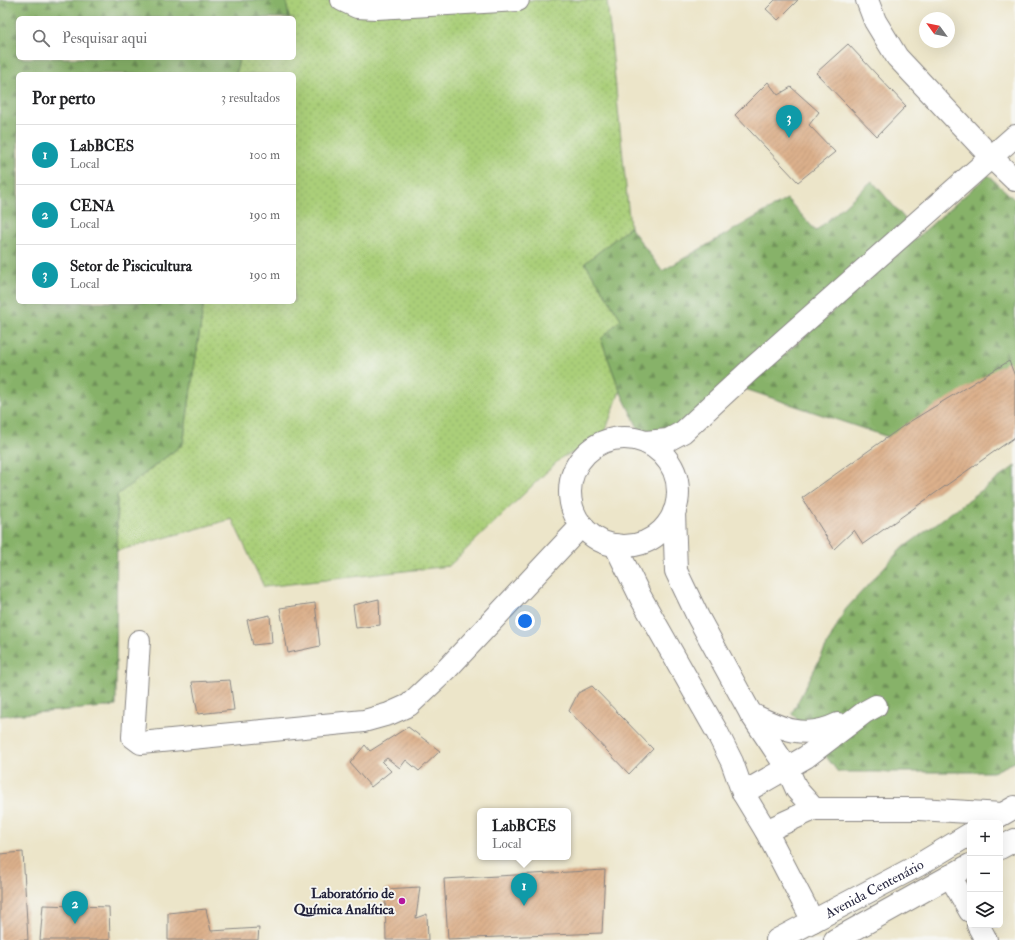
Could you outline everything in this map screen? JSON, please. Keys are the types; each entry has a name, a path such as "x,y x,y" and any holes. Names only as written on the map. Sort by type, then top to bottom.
{"main road":[{"path":"342,0 357,7 376,8 518,0"},
{"path":"868,0 876,21 897,57 991,157 1015,180"},
{"path":"645,442 668,440 683,432 748,372 1015,136"},
{"path":"674,512 665,527 648,540 626,546 604,542 593,536 582,525 573,509 570,498 572,476 583,456 592,448 601,442 623,437 645,442 655,447 670,463 678,485 678,496 674,512 676,571 698,617 751,714 787,768 797,790 814,809"},
{"path":"139,641 133,737 141,743 364,721 389,714 409,706 447,669 582,525"},
{"path":"615,545 640,598 718,732 732,762 743,793 766,831 813,921"},
{"path":"743,793 806,757 870,709 833,727 812,733 795,731 772,724 751,714"},
{"path":"766,831 814,809 919,809 1002,814"},
{"name":"Avenida Centenário","path":"777,940 917,866 967,836"},
{"path":"1003,846 1015,840"},
{"name":"Avenida Centenário","path":"835,940 967,867"},
{"path":"950,876 967,906"},
{"path":"980,928 986,940"}],"green space":[{"path":"0,0 286,0 289,16 16,16 16,60 239,60 236,72 16,72 16,304 204,304 183,444 117,495 116,706 0,716"},
{"path":"286,0 607,0 630,227 585,263 621,319 601,339 620,391 601,443 562,457 449,566 264,587 232,519 117,551 117,495 183,444 204,304 296,304 296,72 236,72 239,60 296,60 296,16 289,16"},
{"path":"988,175 1015,200 1015,397 903,442 745,389"},
{"path":"872,181 912,227 683,432 645,442 620,391 601,339 621,319 585,263 630,227 662,271 787,199 816,231"},
{"path":"1015,466 1015,762 993,772 838,772 792,713 845,610 900,550"}],"building":[{"path":"775,0 798,0 778,20 766,9"},
{"path":"848,44 906,106 877,136 816,73"},
{"path":"768,82 778,95 791,87 819,112 809,125 835,152 798,182 735,115"},
{"path":"1009,361 1015,376 1015,437 863,544 854,530 834,549 802,498 906,424"},
{"path":"379,599 380,625 356,628 353,605"},
{"path":"315,603 320,646 288,653 280,608"},
{"path":"270,615 272,643 253,645 247,620"},
{"path":"230,680 234,710 198,714 192,682"},
{"path":"592,686 653,749 629,774 569,711 578,693"},
{"path":"408,727 440,751 419,771 406,760 400,768 387,758 382,762 391,771 371,787 350,763 365,745 370,751"},
{"path":"23,852 28,940 0,940 0,854"},
{"path":"605,870 602,933 448,939 444,879"},
{"name":"Laboratório de Química Analítica","path":"420,887 416,918 427,914 428,940 386,940 385,889"},
{"path":"43,905 109,907 110,940 40,940"},
{"path":"206,909 211,931 259,928 258,940 168,940 168,913"}],"place":[{"name":"Setor de Piscicultura","path":"789,138"},
{"name":"Laboratório de Química Analítica","path":"402,901"},
{"name":"LabBCES","path":"524,906"},
{"name":"CENA","path":"75,924"}]}
